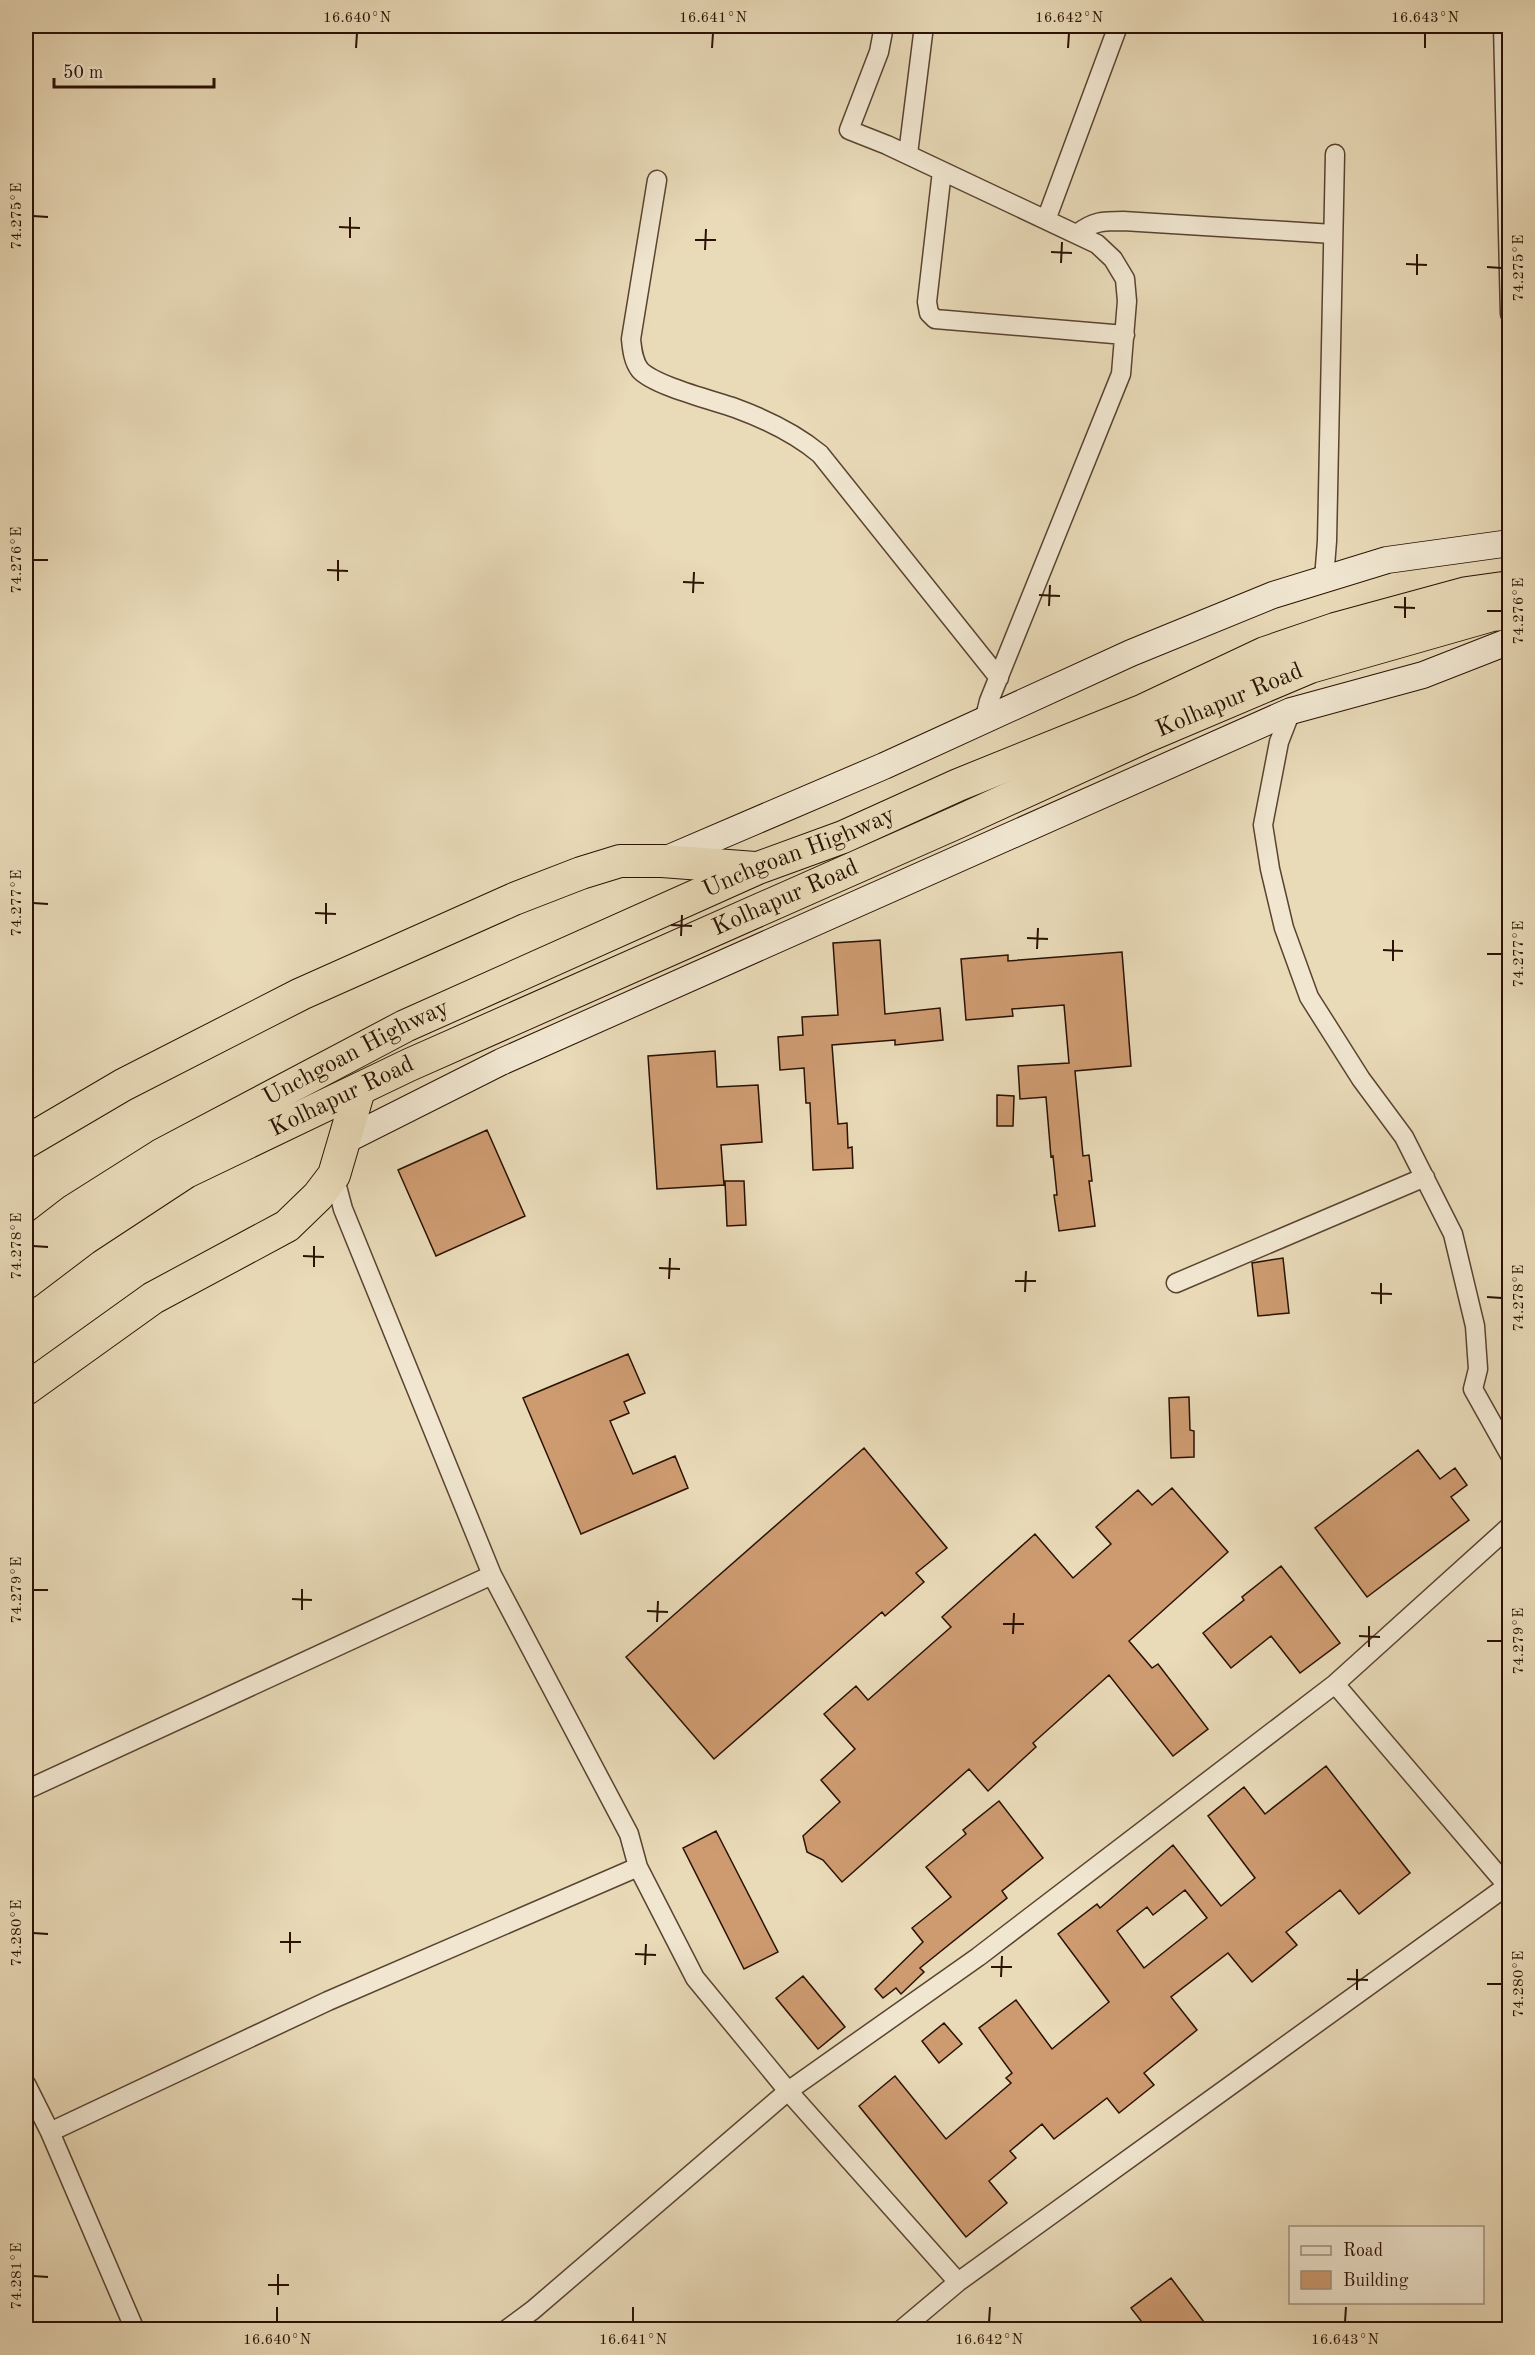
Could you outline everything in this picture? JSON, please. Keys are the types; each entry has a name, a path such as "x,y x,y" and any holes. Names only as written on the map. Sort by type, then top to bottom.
{"highway":[{"name":"Unchgoan Highway","path":"26,1247 75,1210 161,1155 405,1026 758,868 843,837 958,785 1144,711 1265,653 1335,629 1467,593 1509,587"},
{"name":"Kolhapur Road","path":"26,1283 84,1239 186,1172 409,1065 1147,736 1310,667 1492,615 1509,613"},
{"path":"26,1142 123,1085 291,999 482,914 581,873 620,861 662,861 758,868"},
{"path":"26,1389 153,1298 286,1226 318,1196 334,1174 359,1090"}],"street":[{"path":"884,26 879,52 849,130 908,154 1097,244 1113,259 1125,279 1127,301 1121,374 989,701 984,721"},
{"path":"908,154 924,26"},
{"path":"1046,220 1118,26"},
{"path":"1503,26 1509,314"},
{"path":"1324,579 1327,541 1335,154"},
{"path":"942,171 927,302 929,313 935,319 1125,335"},
{"path":"657,180 631,339 632,354 639,369 654,380 738,409 802,439 820,454 999,678"},
{"path":"1077,234 1089,225 1100,221 1123,220 1333,234"},
{"path":"662,861 884,766 1142,649 1273,595 1387,560 1509,543"},
{"path":"344,1141 512,1058 1291,711 1423,675 1509,641"},
{"path":"1291,711 1279,742 1263,825 1284,928 1309,997 1361,1078 1404,1137 1453,1234 1475,1326 1478,1369 1473,1389 1509,1455"},
{"path":"334,1174 343,1209 492,1575 629,1834 638,1867 695,1978 788,2091 958,2282"},
{"path":"1176,1283 1425,1177"},
{"path":"506,2330 533,2310 788,2091 978,1957 1335,1684 1509,1526"},
{"path":"26,1790 492,1575"},
{"path":"901,2330 958,2282 1508,1888 1335,1684"},
{"path":"50,2132 328,2001 638,1867"},
{"path":"26,2084 50,2132 135,2330"}],"building":[{"path":"880,940 885,1014 940,1008 943,1040 895,1045 895,1040 832,1045 838,1124 847,1123 848,1148 852,1147 853,1168 813,1170 810,1103 806,1103 804,1068 780,1070 778,1037 803,1035 802,1017 838,1015 833,943"},
{"path":"1122,952 1131,1066 1075,1071 1083,1156 1089,1155 1092,1181 1089,1181 1095,1226 1059,1231 1046,1097 1020,1099 1018,1066 1069,1063 1064,1005 1012,1009 1013,1016 966,1020 961,959 1008,955 1008,961"},
{"path":"715,1051 717,1087 758,1085 762,1142 721,1145 724,1185 657,1189 648,1056"},
{"path":"997,1095 1014,1096 1013,1126 997,1126"},
{"path":"487,1130 525,1216 436,1256 398,1170"},
{"path":"725,1181 744,1181 746,1225 727,1226"},
{"path":"1283,1258 1289,1313 1258,1316 1252,1263"},
{"path":"628,1354 645,1393 624,1402 629,1413 610,1421 633,1474 675,1456 688,1488 581,1534 523,1398"},
{"path":"1189,1397 1190,1430 1194,1431 1194,1457 1171,1458 1169,1398"},
{"path":"864,1448 947,1548 916,1573 924,1582 885,1616 882,1612 714,1759 626,1657"},
{"path":"1418,1450 1440,1479 1455,1468 1467,1485 1451,1497 1469,1520 1367,1597 1315,1528"},
{"path":"1172,1488 1228,1552 1129,1641 1152,1668 1158,1664 1208,1729 1173,1756 1109,1675 1033,1743 1036,1747 988,1791 969,1769 842,1882 823,1860 807,1852 803,1836 840,1802 821,1780 855,1749 824,1714 856,1686 868,1700 951,1627 942,1617 1035,1534 1073,1578 1111,1544 1096,1527 1138,1490 1152,1505"},
{"path":"1281,1566 1340,1643 1300,1673 1271,1636 1231,1668 1203,1633 1244,1600 1242,1597"},
{"path":"1326,1766 1410,1873 1359,1914 1340,1890 1286,1932 1297,1945 1252,1982 1228,1953 1171,1997 1197,2030 1144,2073 1154,2085 1119,2113 1107,2098 1054,2139 1042,2124 1010,2151 1016,2158 989,2181 1007,2203 966,2237 859,2106 895,2076 946,2139 1011,2083 1006,2078 1012,2073 979,2028 1016,2000 1052,2049 1109,2002 1058,1934 1097,1904 1100,1908 1173,1845 1221,1906 1255,1878 1208,1816 1244,1787 1265,1814","holes":["1185,1890 1207,1918 1144,1968 1117,1931 1147,1907 1153,1915"]},
{"path":"999,1801 1043,1858 1002,1891 1007,1898 920,1968 924,1972 901,1994 896,1988 883,1998 875,1989 923,1942 912,1928 951,1897 926,1867 966,1834 963,1830"},
{"path":"716,1831 778,1952 744,1969 683,1848"},
{"path":"803,1976 845,2027 818,2049 776,1998"},
{"path":"944,2023 962,2044 939,2063 922,2041"},
{"path":"1171,2278 1210,2330 1148,2330 1131,2308"}]}
